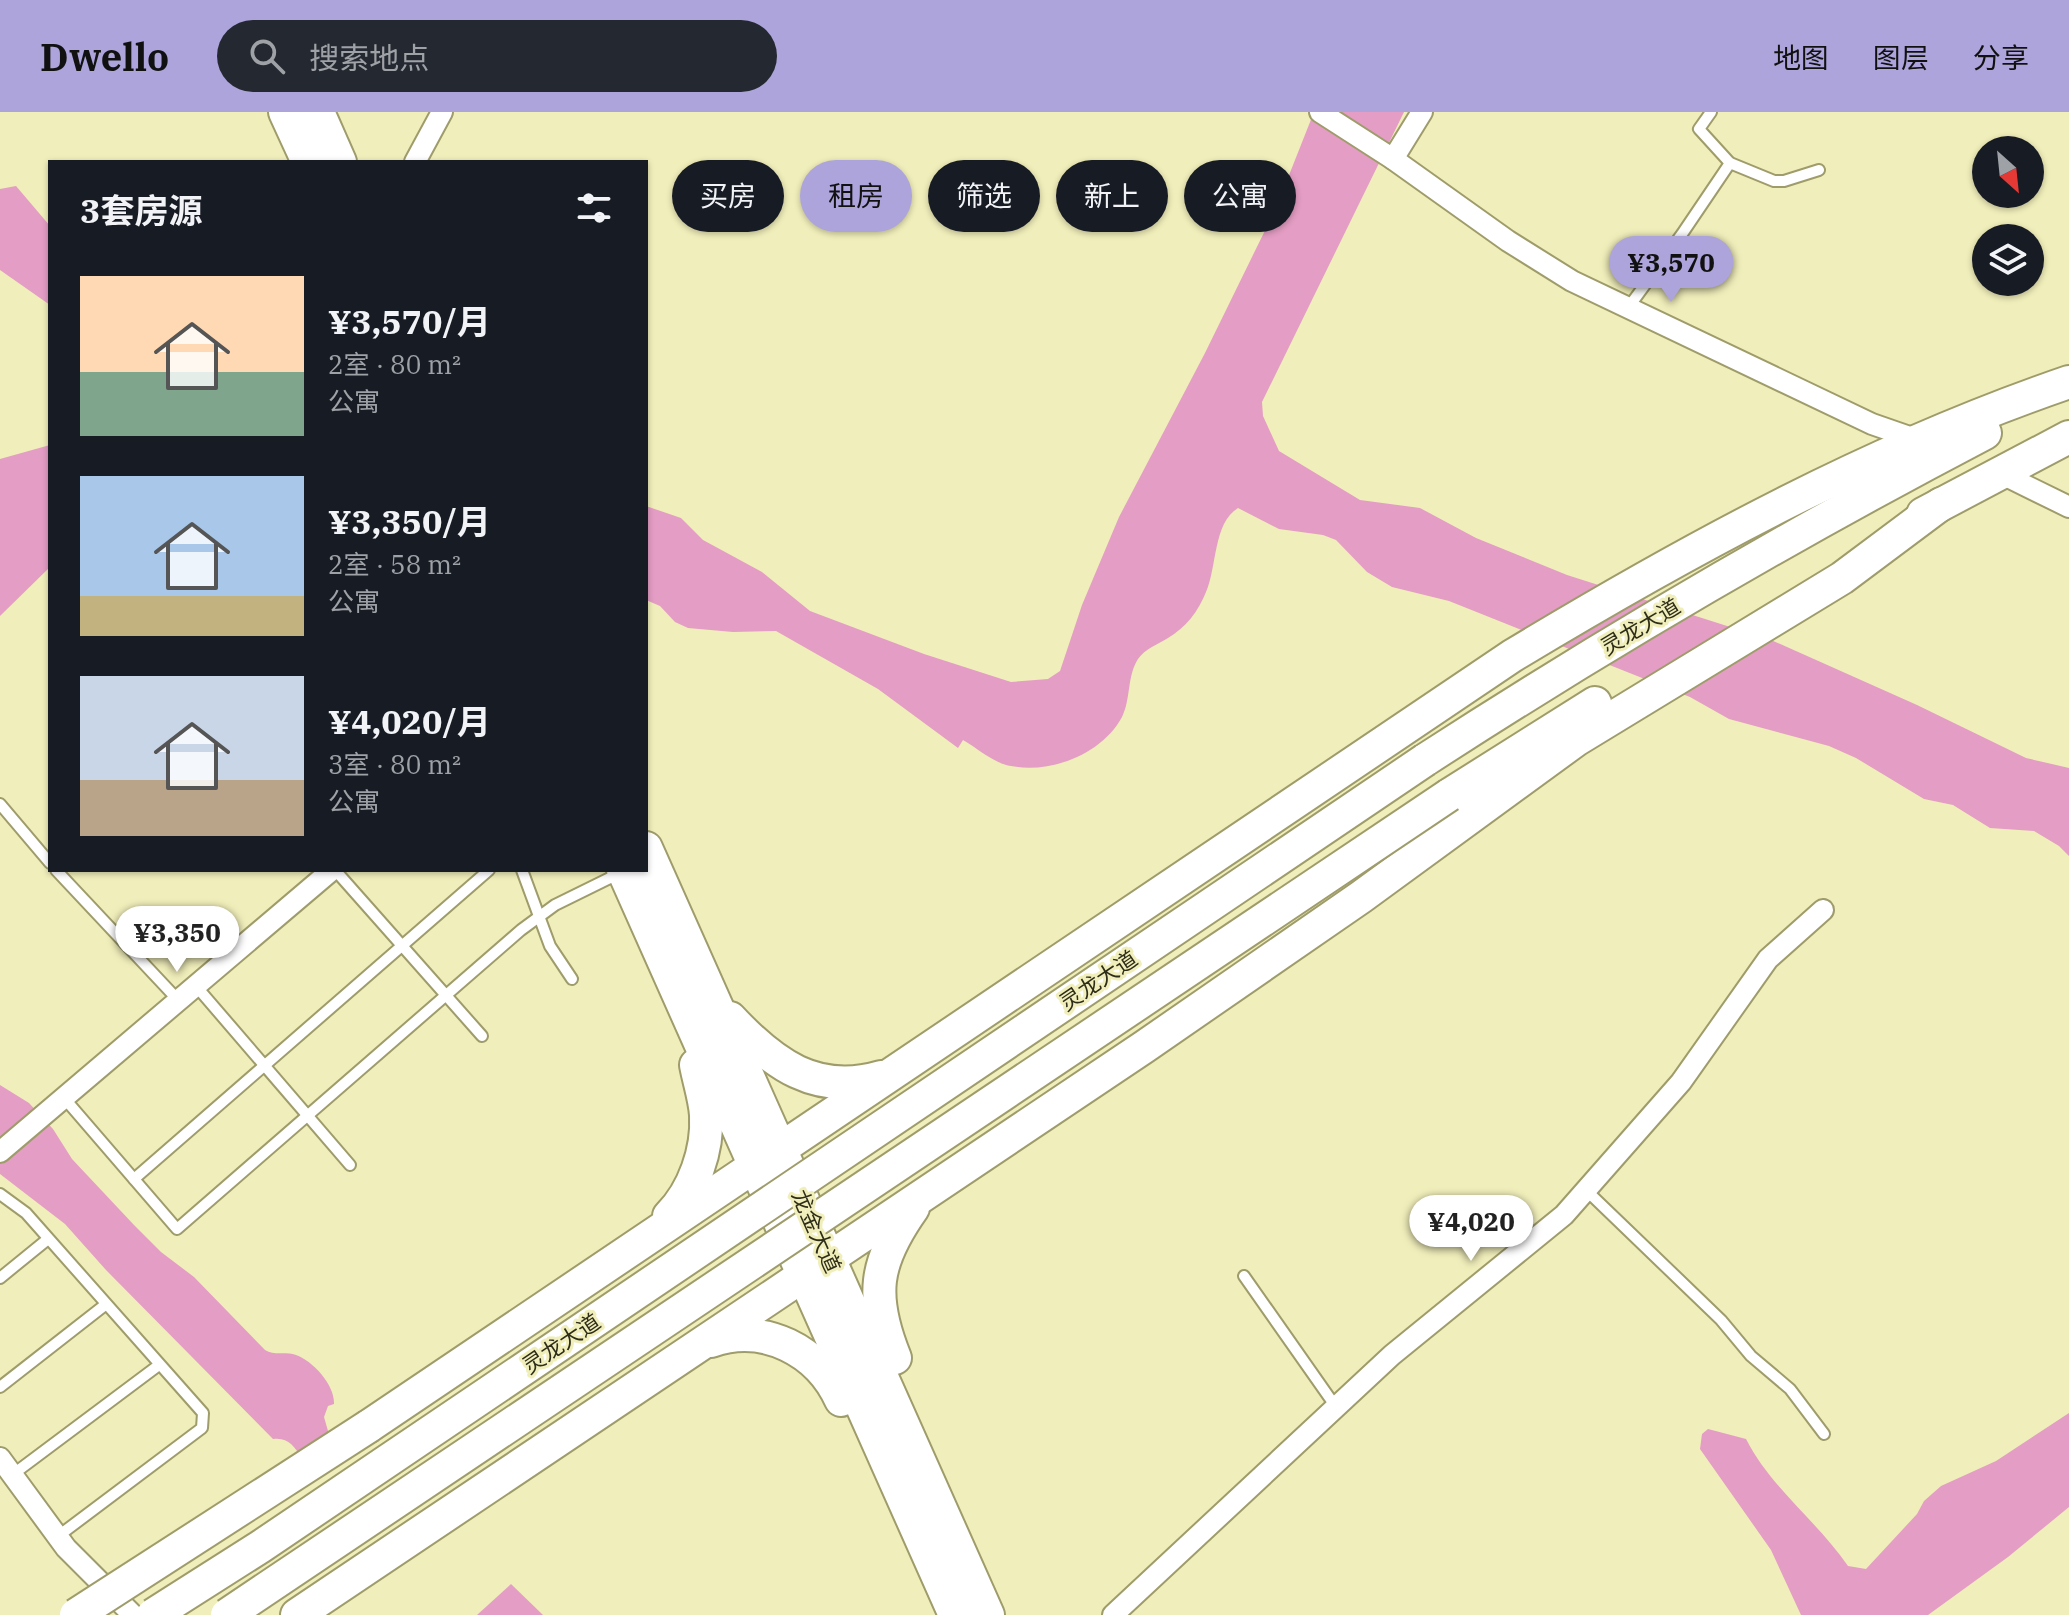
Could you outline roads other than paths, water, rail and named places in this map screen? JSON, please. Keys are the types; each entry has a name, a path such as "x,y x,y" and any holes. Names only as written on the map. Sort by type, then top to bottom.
{"main road":[{"path":"285,112 307,160"},
{"path":"318,112 339,160"},
{"path":"76,1615 369,1426 1475,679 1566,623 1791,501 2004,404 2069,382"},
{"name":"灵龙大道","path":"153,1615 286,1529 1425,760 1720,579 2069,390"},
{"name":"灵龙大道","path":"227,1615 1449,795 1775,596 2069,437"},
{"path":"297,1615 1361,897 1576,740 1842,578 1941,504"},
{"name":"龙金大道","path":"648,854 699,1004 767,1157 816,1266 988,1615"},
{"name":"龙金大道","path":"624,872 699,1004"},
{"path":"699,1004 752,1040 787,1069 801,1075 848,1083 892,1073"},
{"path":"641,1242 675,1210 685,1195 703,1147 706,1114 699,1004"},
{"path":"923,1195 886,1252 879,1287 879,1307 882,1326 947,1489 966,1565"},
{"name":"龙金大道","path":"816,1266 949,1602"},
{"path":"690,1351 732,1336 764,1337 795,1348 819,1365 835,1386 905,1538 949,1602"}],"street":[{"path":"416,160 442,112"},
{"path":"1320,112 1393,159 1539,262 1628,308 1872,424 1950,452"},
{"path":"1393,159 1422,112"},
{"path":"2000,473 2069,507"},
{"path":"0,1152 332,872"},
{"path":"1113,1615 1392,1355 1564,1215 1681,1082 1768,959 1823,910"},
{"path":"0,1458 57,1537 133,1615"}],"lane":[{"path":"1711,112 1699,129 1730,163 1774,181 1819,170"},
{"path":"1628,308 1730,163"},
{"path":"0,804 48,861"},
{"path":"58,872 179,1001"},
{"path":"336,872 482,1036"},
{"path":"134,1179 487,872"},
{"path":"523,872 550,946 572,979"},
{"path":"58,1105 134,1179 177,1229 539,917 555,905 619,872"},
{"path":"196,986 350,1165"},
{"path":"1586,1190 1721,1320 1751,1356 1790,1389 1824,1434"},
{"path":"0,1194 26,1213 203,1413 202,1428 57,1537"},
{"path":"0,1278 48,1239"},
{"path":"1244,1276 1336,1407"},
{"path":"0,1387 105,1305"},
{"path":"12,1475 159,1365"}]}
